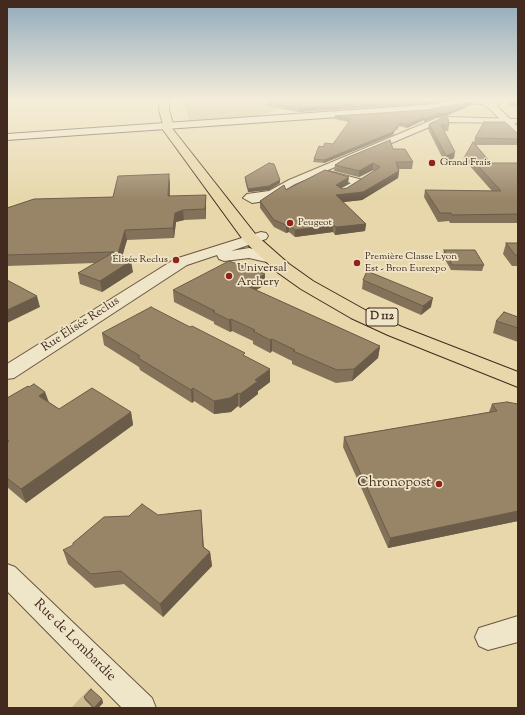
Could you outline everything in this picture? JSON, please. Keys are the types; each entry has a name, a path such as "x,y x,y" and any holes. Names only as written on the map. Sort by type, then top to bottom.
{"main road":[{"path":"7,137 77,133"},
{"name":"D 112","path":"171,133 261,243 307,285 358,314 395,331 518,380"},
{"name":"D 112","path":"185,133 190,145 261,243 310,278 338,295 382,317 427,337 518,371"}],"street":[{"path":"270,194 317,171 407,133"},
{"path":"317,171 364,179 342,192"},
{"name":"Rue Élisée Reclus","path":"155,278 183,266 241,253 249,253 261,243"},
{"name":"Rue Élisée Reclus","path":"7,373 181,262 261,243"},
{"name":"Rue de Lombardie","path":"7,575 142,708"},
{"path":"488,637 518,629"}],"shaded area":[{"path":"89,689 92,692 93,708 71,708"}],"building":[{"path":"341,133 390,133 324,160 314,159 319,146 323,147 325,143 333,144"},
{"path":"434,133 445,133 455,152 446,156"},
{"path":"478,133 518,134 518,139 475,138"},
{"path":"390,140 393,149 405,149 413,162 396,162 399,171 363,192 336,195 366,224 336,227 333,225 295,230 289,225 274,220 260,201 284,185 286,190 325,170 349,177 336,185 342,189 347,188 380,167 373,163 359,171 335,165 346,158"},
{"path":"473,142 491,163 518,163 518,214 452,215 451,213 440,213 425,190 501,191 471,158 464,158"},
{"path":"269,163 274,164 280,180 269,186 248,189 245,177"},
{"path":"169,174 168,196 206,195 205,209 183,210 175,213 173,228 125,230 117,257 131,261 100,281 78,273 114,252 7,255 7,208 34,199 113,197 118,176"},
{"path":"506,243 518,243 518,255 515,255"},
{"path":"444,250 475,250 484,265 452,265"},
{"path":"229,261 265,274 245,285 380,346 354,369 337,370 293,351 295,350 272,339 270,340 253,331 255,330 231,319 229,320 213,312 215,311 173,290"},
{"path":"367,271 433,298 423,306 363,280"},
{"path":"7,280 37,296 7,310"},
{"path":"151,307 245,353 243,355 270,369 255,380 258,381 240,394 238,393 230,398 214,401 193,388 191,390 138,358 140,356 102,333"},
{"path":"504,312 518,317 518,328 496,321"},
{"path":"34,384 45,392 39,396 59,409 92,388 131,412 21,489 7,478 7,443 9,441 7,440 7,398"},
{"name":"Chronopost","path":"507,402 518,404 518,511 390,538 344,437 497,411 492,404"},
{"path":"142,504 158,515 201,510 203,547 210,552 160,604 121,571 91,574 63,550 73,545 73,543 104,517 129,516"},
{"path":"91,689 102,699 94,708 84,697"}],"place":[{"name":"Grand Frais","path":"432,163"},
{"name":"Peugeot","path":"290,223"},
{"name":"Élisée Reclus","path":"176,260"},
{"name":"Première Classe Lyon Est - Bron Eurexpo","path":"357,263"},
{"name":"Universal Archery","path":"229,276"},
{"name":"Chronopost","path":"439,484"}]}
